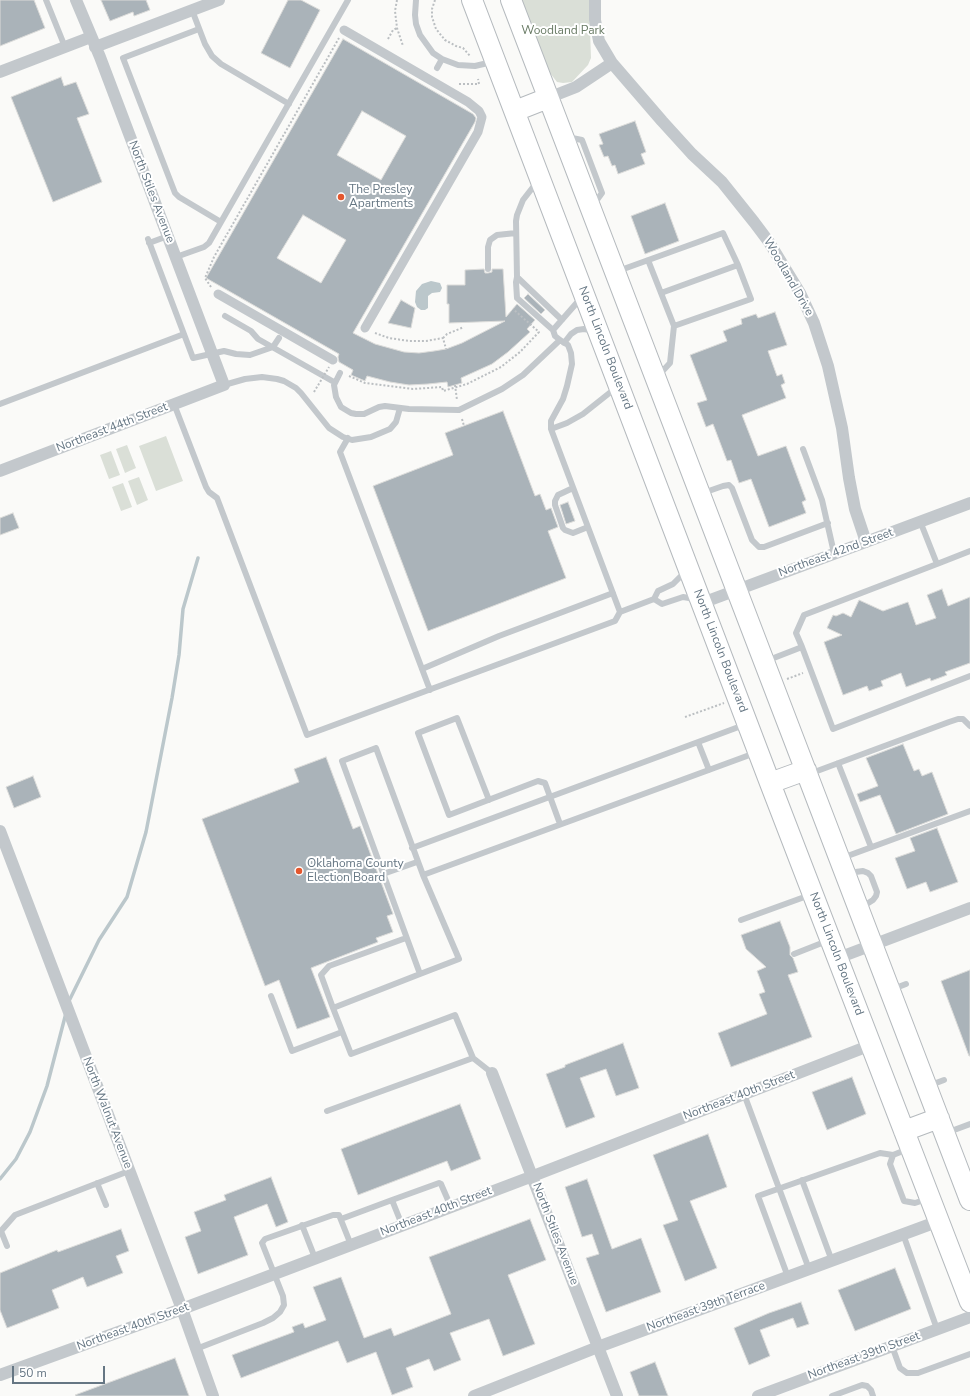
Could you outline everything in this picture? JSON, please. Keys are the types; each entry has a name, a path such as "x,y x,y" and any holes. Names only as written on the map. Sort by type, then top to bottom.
{"main road":[{"name":"North Lincoln Boulevard","path":"472,0 871,1045 902,1144 930,1198 970,1302"},
{"path":"511,0 872,945 898,987 935,1083 942,1125 970,1200"},
{"path":"515,110 548,98"},
{"path":"770,783 807,773"},
{"path":"902,1144 942,1125"}],"street":[{"name":"North Stiles Avenue","path":"76,0 224,385"},
{"path":"0,72 65,47 93,42 219,0"},
{"name":"Woodland Drive","path":"595,0 595,20 599,41 612,63 692,154 722,182 769,242 800,294 814,323 828,366 842,428 855,509 866,542"},
{"path":"344,30 468,102 479,111 482,117 478,132 365,328"},
{"path":"548,98 576,87 612,63"},
{"path":"218,294 331,363"},
{"name":"Northeast 44th Street","path":"0,471 224,385"},
{"name":"Northeast 42nd Street","path":"702,603 970,503"},
{"name":"North Walnut Avenue","path":"0,831 182,1309 213,1396"},
{"path":"834,949 872,945 970,908"},
{"name":"Northeast 40th Street","path":"0,1375 182,1309 533,1176 871,1045"},
{"name":"North Stiles Avenue","path":"492,1073 617,1396"},
{"name":"Northeast 39th Terrace","path":"474,1396 598,1347 939,1221"},
{"name":"Northeast 39th Street","path":"758,1396 771,1394 970,1317"}],"lane":[{"path":"46,0 65,47"},
{"path":"416,0 415,15 420,35 433,53 442,59 458,65 474,66 496,61"},
{"path":"176,257 207,245 289,104 346,1"},
{"path":"192,10 208,50 216,60 289,104"},
{"path":"199,29 123,58 176,195 221,222"},
{"path":"437,68 442,59"},
{"path":"540,178 528,193 519,208 516,222 517,298 552,330 555,336 568,345 571,353 572,360 570,376 563,399 551,421 551,429 620,612"},
{"path":"488,269 488,247 490,240 497,235 516,233"},
{"path":"614,272 723,233 738,265 751,299 674,326"},
{"path":"168,236 148,241 193,358 224,351 250,355 273,347 279,338"},
{"path":"648,260 674,326 670,363 656,379"},
{"path":"661,293 738,265"},
{"path":"517,277 562,320"},
{"path":"552,330 585,294"},
{"path":"224,316 251,331 258,339 334,382"},
{"path":"340,373 334,382 334,391 338,402 343,409 351,413 364,414 383,406 419,410 452,410 464,408 502,389 523,375 577,330 584,329 599,332"},
{"path":"0,404 184,334"},
{"path":"224,385 245,379 262,377 277,378 296,388 329,428 348,438 358,440 390,429 397,420 400,408"},
{"path":"551,429 567,423 583,414 619,385"},
{"path":"174,404 206,488 208,492 217,498 307,735 615,620 620,612 654,599 658,590 674,584 689,568"},
{"path":"348,438 340,452 430,690"},
{"path":"803,449 822,500 834,553"},
{"path":"700,494 728,485 732,488 752,540 759,547 764,547 828,523"},
{"path":"573,488 558,495 555,501 563,528 573,533 588,527"},
{"path":"920,521 937,564"},
{"path":"970,552 804,615 796,633 833,728 970,676"},
{"path":"422,669 499,636 613,593"},
{"path":"654,599 662,604 683,598 689,598 702,603"},
{"path":"764,661 802,647"},
{"path":"489,800 457,718 418,733 449,815 538,782 544,783 560,824"},
{"path":"807,773 958,719 963,720 970,726"},
{"path":"412,848 550,798 748,723"},
{"path":"698,742 709,770"},
{"path":"333,1008 459,959 422,875 376,748 342,762 420,974"},
{"path":"422,875 759,752"},
{"path":"838,763 871,847"},
{"path":"842,866 871,847 970,810"},
{"path":"383,874 417,862"},
{"path":"741,920 813,893"},
{"path":"406,938 329,966 321,975 351,1054 455,1015 472,1058 492,1073"},
{"path":"794,954 834,949"},
{"path":"271,996 292,1051 342,1032"},
{"path":"327,1111 472,1058"},
{"path":"744,1094 809,1269"},
{"path":"942,1125 970,1124"},
{"path":"788,1277 758,1196 902,1144"},
{"path":"7,1246 1,1231 15,1215 129,1171"},
{"path":"802,1180 832,1260"},
{"path":"97,1183 106,1205"},
{"path":"341,1220 439,1183 441,1184 451,1207"},
{"path":"392,1200 402,1225"},
{"path":"196,1349 263,1323 273,1318 280,1312 284,1305 283,1296 262,1243 265,1239 333,1215 339,1216 351,1244"},
{"path":"302,1226 315,1258"},
{"path":"903,1234 937,1329"},
{"path":"892,1346 900,1368 907,1373 918,1373 970,1354"},
{"path":"832,1396 862,1385 867,1386 871,1390 873,1396"}],"path":[{"path":"396,0 395,11 397,28 403,46"},
{"path":"435,0 432,9 432,16 436,29 445,40 463,48 471,58 474,66"},
{"path":"388,39 393,30 397,28"},
{"path":"218,294 208,284 205,278 214,257 344,30"},
{"path":"454,83 468,85 479,84 478,79"},
{"path":"365,328 389,338 415,341 443,338 447,334 464,327"},
{"path":"347,373 350,376 366,383 402,388 423,389 442,387 443,391 480,378 501,367 520,352 539,332"},
{"path":"443,338 446,349"},
{"path":"314,392 331,363"},
{"path":"455,386 457,403"},
{"path":"461,416 464,426"},
{"path":"685,718 727,702"}],"green space":[{"name":"Woodland Park","path":"522,0 589,0 591,58 588,65 572,82 557,82 550,73"},
{"path":"166,436 183,481 156,491 139,446"},
{"path":"127,445 136,468 125,473 116,449"},
{"path":"111,451 120,475 109,479 100,455"},
{"path":"139,477 148,500 137,505 128,481"},
{"path":"123,483 132,507 121,511 112,487"}],"shaded area":[{"path":"431,281 440,283 442,288 440,292 432,293 428,296 428,308 421,310 417,307 415,302 416,291 422,284"}],"building":[{"path":"0,0 34,0 45,28 0,46"},
{"path":"101,0 146,0 150,10 134,16 133,12 110,21"},
{"path":"288,0 301,0 320,10 290,68 261,53"},
{"name":"The Presley Apartments","path":"343,39 473,114 476,118 353,333 375,344 404,352 419,353 446,349 462,343 505,321 449,323 447,285 465,285 465,270 484,269 485,273 488,273 492,272 492,269 503,269 506,317 517,304 535,320 527,329 530,332 508,352 492,364 461,378 462,383 448,387 447,382 409,385 367,376 365,381 351,375 353,370 339,362 339,354 206,278","holes":["362,111 406,136 381,180 337,155","303,215 346,240 321,283 277,258"]},
{"path":"61,77 64,86 76,82 89,114 77,118 102,182 53,202 11,97"},
{"path":"635,121 646,152 641,154 645,164 618,174 615,165 612,166 608,156 604,157 599,145 603,144 599,134"},
{"path":"665,203 679,241 645,254 631,216"},
{"path":"528,294 545,310 541,314 524,298"},
{"path":"401,300 415,308 411,328 388,323"},
{"path":"775,312 787,345 768,351 777,376 782,374 785,383 781,385 786,398 742,415 758,456 786,446 806,500 802,502 806,513 769,527 751,479 739,483 731,460 727,461 713,424 706,427 697,403 707,400 690,355 727,341 723,331 742,324 741,319 756,314 758,318"},
{"path":"503,411 535,496 540,494 546,510 551,508 558,527 548,531 566,578 428,631 373,486 453,455 445,433"},
{"path":"568,502 575,521 566,524 560,505"},
{"path":"13,513 19,528 0,535 0,518"},
{"path":"942,589 948,606 970,597 970,663 945,672 947,675 931,681 930,678 906,687 901,673 881,681 883,686 869,691 867,686 843,695 824,642 842,635 827,628 833,615 836,616 843,613 851,617 859,600 883,611 908,602 916,625 936,618 927,595"},
{"path":"903,744 914,771 919,769 922,776 932,772 948,814 896,834 880,795 860,802 857,794 878,786 866,758"},
{"name":"Oklahoma County Election Board","path":"326,757 353,829 360,826 393,914 387,916 393,932 376,938 378,942 311,968 330,1017 297,1029 279,980 265,986 202,819 299,782 294,769"},
{"path":"33,776 41,797 14,808 6,787"},
{"path":"937,828 958,882 930,892 926,882 907,889 895,858 915,851 910,838"},
{"path":"780,921 790,947 790,955 793,958 798,972 788,975 812,1037 731,1067 718,1033 767,1014 759,994 765,992 757,971 766,967 746,949 741,935"},
{"path":"970,970 970,1056 969,1056 941,981"},
{"path":"623,1043 639,1088 616,1096 606,1069 580,1078 595,1117 566,1128 546,1074 565,1067 565,1065"},
{"path":"852,1077 866,1114 827,1130 812,1092"},
{"path":"460,1104 481,1159 451,1171 447,1161 358,1195 341,1149"},
{"path":"708,1134 727,1187 690,1201 717,1268 685,1281 663,1225 678,1220 653,1155"},
{"path":"271,1177 288,1222 276,1227 267,1204 234,1217 248,1255 198,1274 185,1237 201,1231 194,1212 226,1200 224,1195"},
{"path":"587,1179 612,1249 641,1238 661,1292 606,1312 586,1258 599,1254 592,1234 582,1237 565,1187"},
{"path":"530,1219 546,1260 508,1275 535,1344 503,1356 489,1319 450,1333 461,1360 434,1371 429,1359 406,1368 413,1387 392,1395 376,1352 347,1363 338,1341 241,1378 232,1355 294,1332 292,1327 303,1323 305,1328 326,1320 313,1287 341,1277 364,1338 391,1328 394,1336 451,1314 429,1257"},
{"path":"121,1229 129,1251 116,1256 123,1273 87,1287 83,1277 52,1290 59,1308 7,1328 0,1310 0,1273 57,1250 58,1252"},
{"path":"895,1268 911,1309 855,1331 838,1290"},
{"path":"801,1302 809,1324 797,1328 793,1318 760,1330 770,1356 749,1365 734,1328 769,1313"},
{"path":"175,1358 189,1396 75,1395"},
{"path":"655,1362 668,1396 639,1396 630,1372"}],"waterway":[{"path":"69,1001 99,940 127,897 146,832 172,698 179,655 183,609 198,558"},
{"path":"0,1179 16,1159 30,1132 47,1086 66,1013"}],"place":[{"name":"The Presley Apartments","path":"341,197"},
{"name":"Oklahoma County Election Board","path":"299,871"}]}
